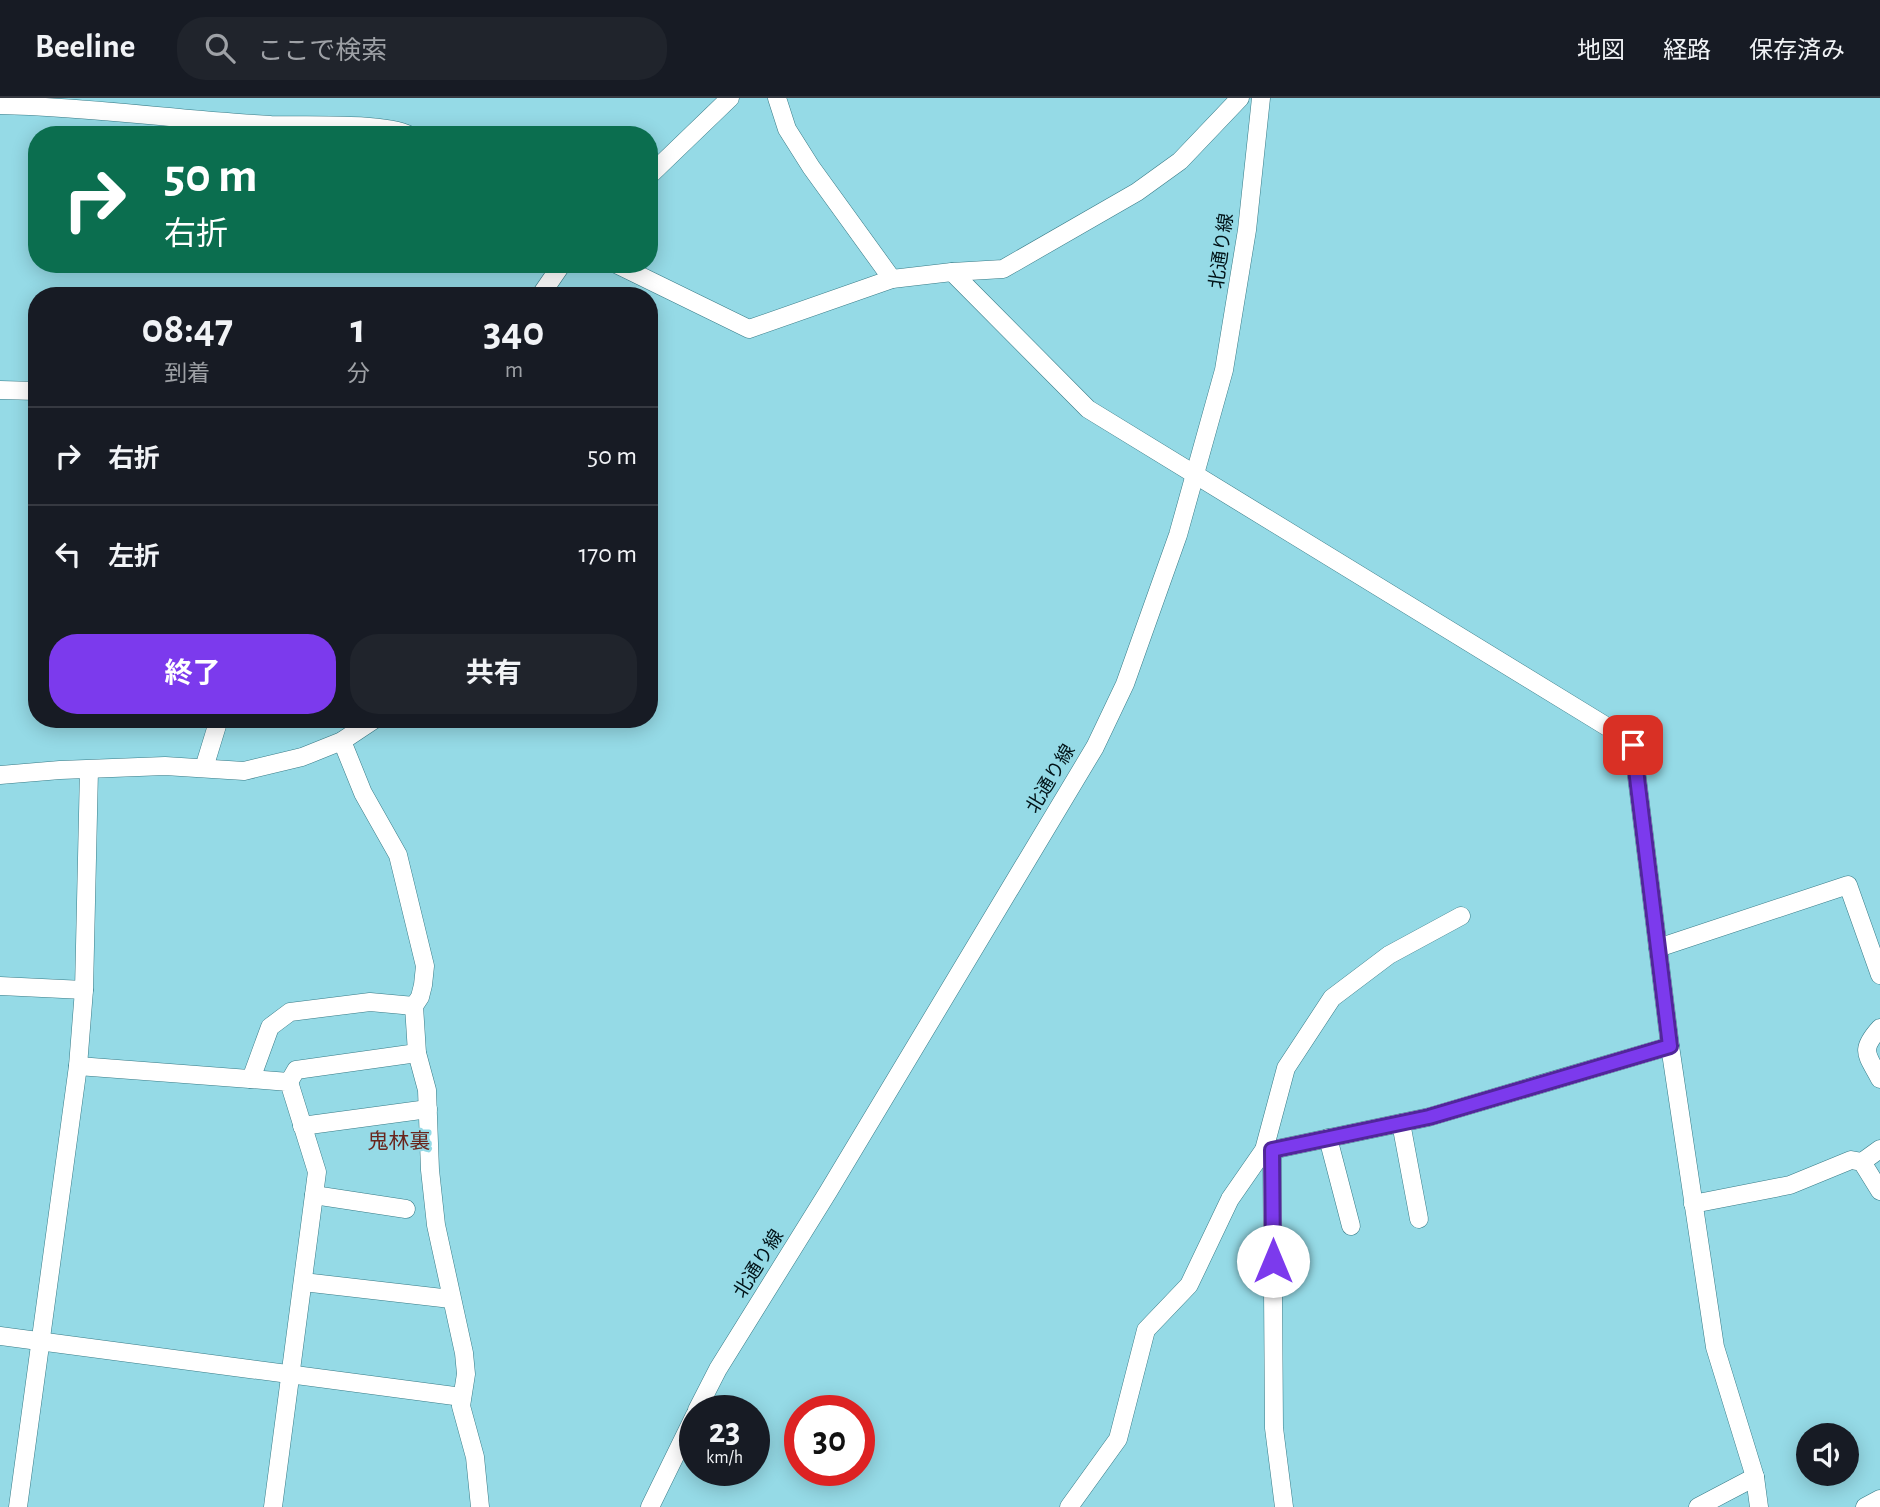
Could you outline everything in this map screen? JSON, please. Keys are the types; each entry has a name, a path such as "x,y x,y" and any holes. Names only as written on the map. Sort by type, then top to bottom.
{"street":[{"path":"658,167 730,98"},
{"path":"777,98 787,129 892,279"},
{"path":"634,273 748,330 892,279 952,272 1003,270 1137,192 1180,161 1240,98"},
{"name":"北通り線","path":"705,1395 1095,747 1125,684 1178,535 1224,370 1247,230 1261,98"},
{"path":"0,105 314,126"},
{"path":"952,272 1088,409 1633,745 1670,1046 1715,1348 1755,1477 1759,1507"},
{"path":"0,390 28,391"},
{"path":"204,768 216,728"},
{"path":"0,775 165,766 244,771 302,757 342,741 362,728"},
{"path":"342,741 363,793 398,855 425,966 423,985 414,1006 417,1054 427,1090 430,1170 436,1225 464,1353 466,1374 461,1406 475,1457 480,1507"},
{"path":"18,1507 78,1066 84,990 89,770"},
{"path":"1658,948 1848,885 1880,975"},
{"path":"1284,1507 1274,1428 1268,1150 1286,1068 1332,998 1389,955 1461,916"},
{"path":"0,986 84,990"},
{"path":"251,1079 270,1027 290,1012 370,1002 414,1006"},
{"path":"1880,1028 1868,1041 1867,1055 1880,1079"},
{"path":"1069,1507 1118,1440 1146,1330 1189,1285 1230,1199 1268,1150 1429,1117 1670,1046"},
{"path":"273,1507 317,1172 289,1082 296,1070 417,1054"},
{"path":"78,1066 289,1082"},
{"path":"302,1126 428,1109"},
{"path":"1401,1123 1419,1219"},
{"path":"1328,1138 1350,1226"},
{"path":"1693,1204 1790,1185 1851,1160 1862,1162 1880,1149"},
{"path":"1862,1162 1880,1191"},
{"path":"314,1195 406,1209"},
{"path":"303,1282 451,1299"},
{"path":"0,1336 462,1397"},
{"name":"北通り線","path":"650,1507 679,1448"},
{"path":"1698,1507 1755,1477"},
{"path":"1865,1507 1880,1499"}],"district":[{"name":"鬼林裏","path":"399,1141"}],"route":[{"path":"1273,1261 1272,1150 1429,1117 1670,1046 1633,745"}]}
